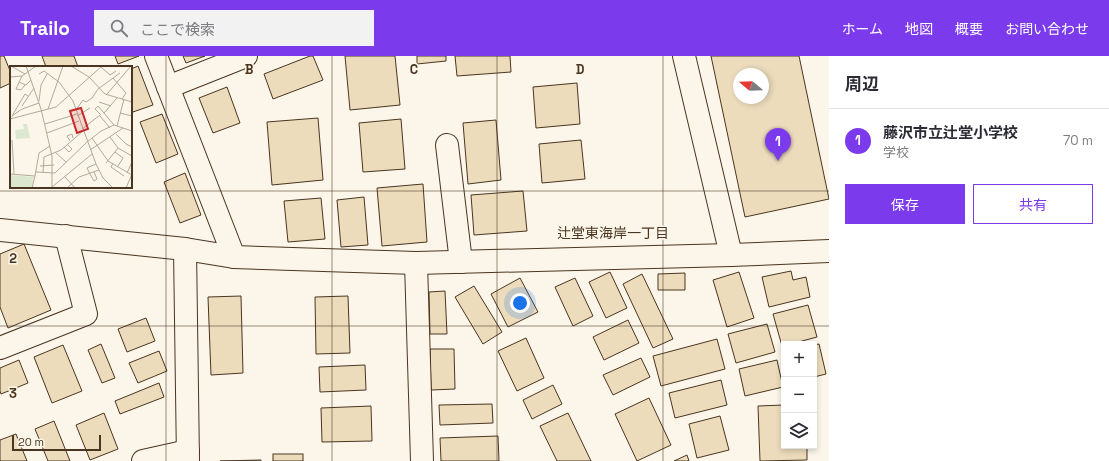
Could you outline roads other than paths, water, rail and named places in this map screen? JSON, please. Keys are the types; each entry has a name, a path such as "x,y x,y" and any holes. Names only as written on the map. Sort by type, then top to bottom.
{"street":[{"path":"156,56 234,257"},
{"path":"168,87 246,56"},
{"path":"684,56 731,255"},
{"path":"447,145 461,262"},
{"path":"4,226 66,236 185,249 234,257 416,264 829,251"},
{"path":"0,348 86,314 66,236"},
{"path":"143,461 188,456 185,249"},
{"path":"416,264 422,461"}],"place":[{"name":"藤沢市立辻堂小学校","path":"778,161"}],"district":[{"name":"辻堂東海岸一丁目","path":"613,233"}]}
